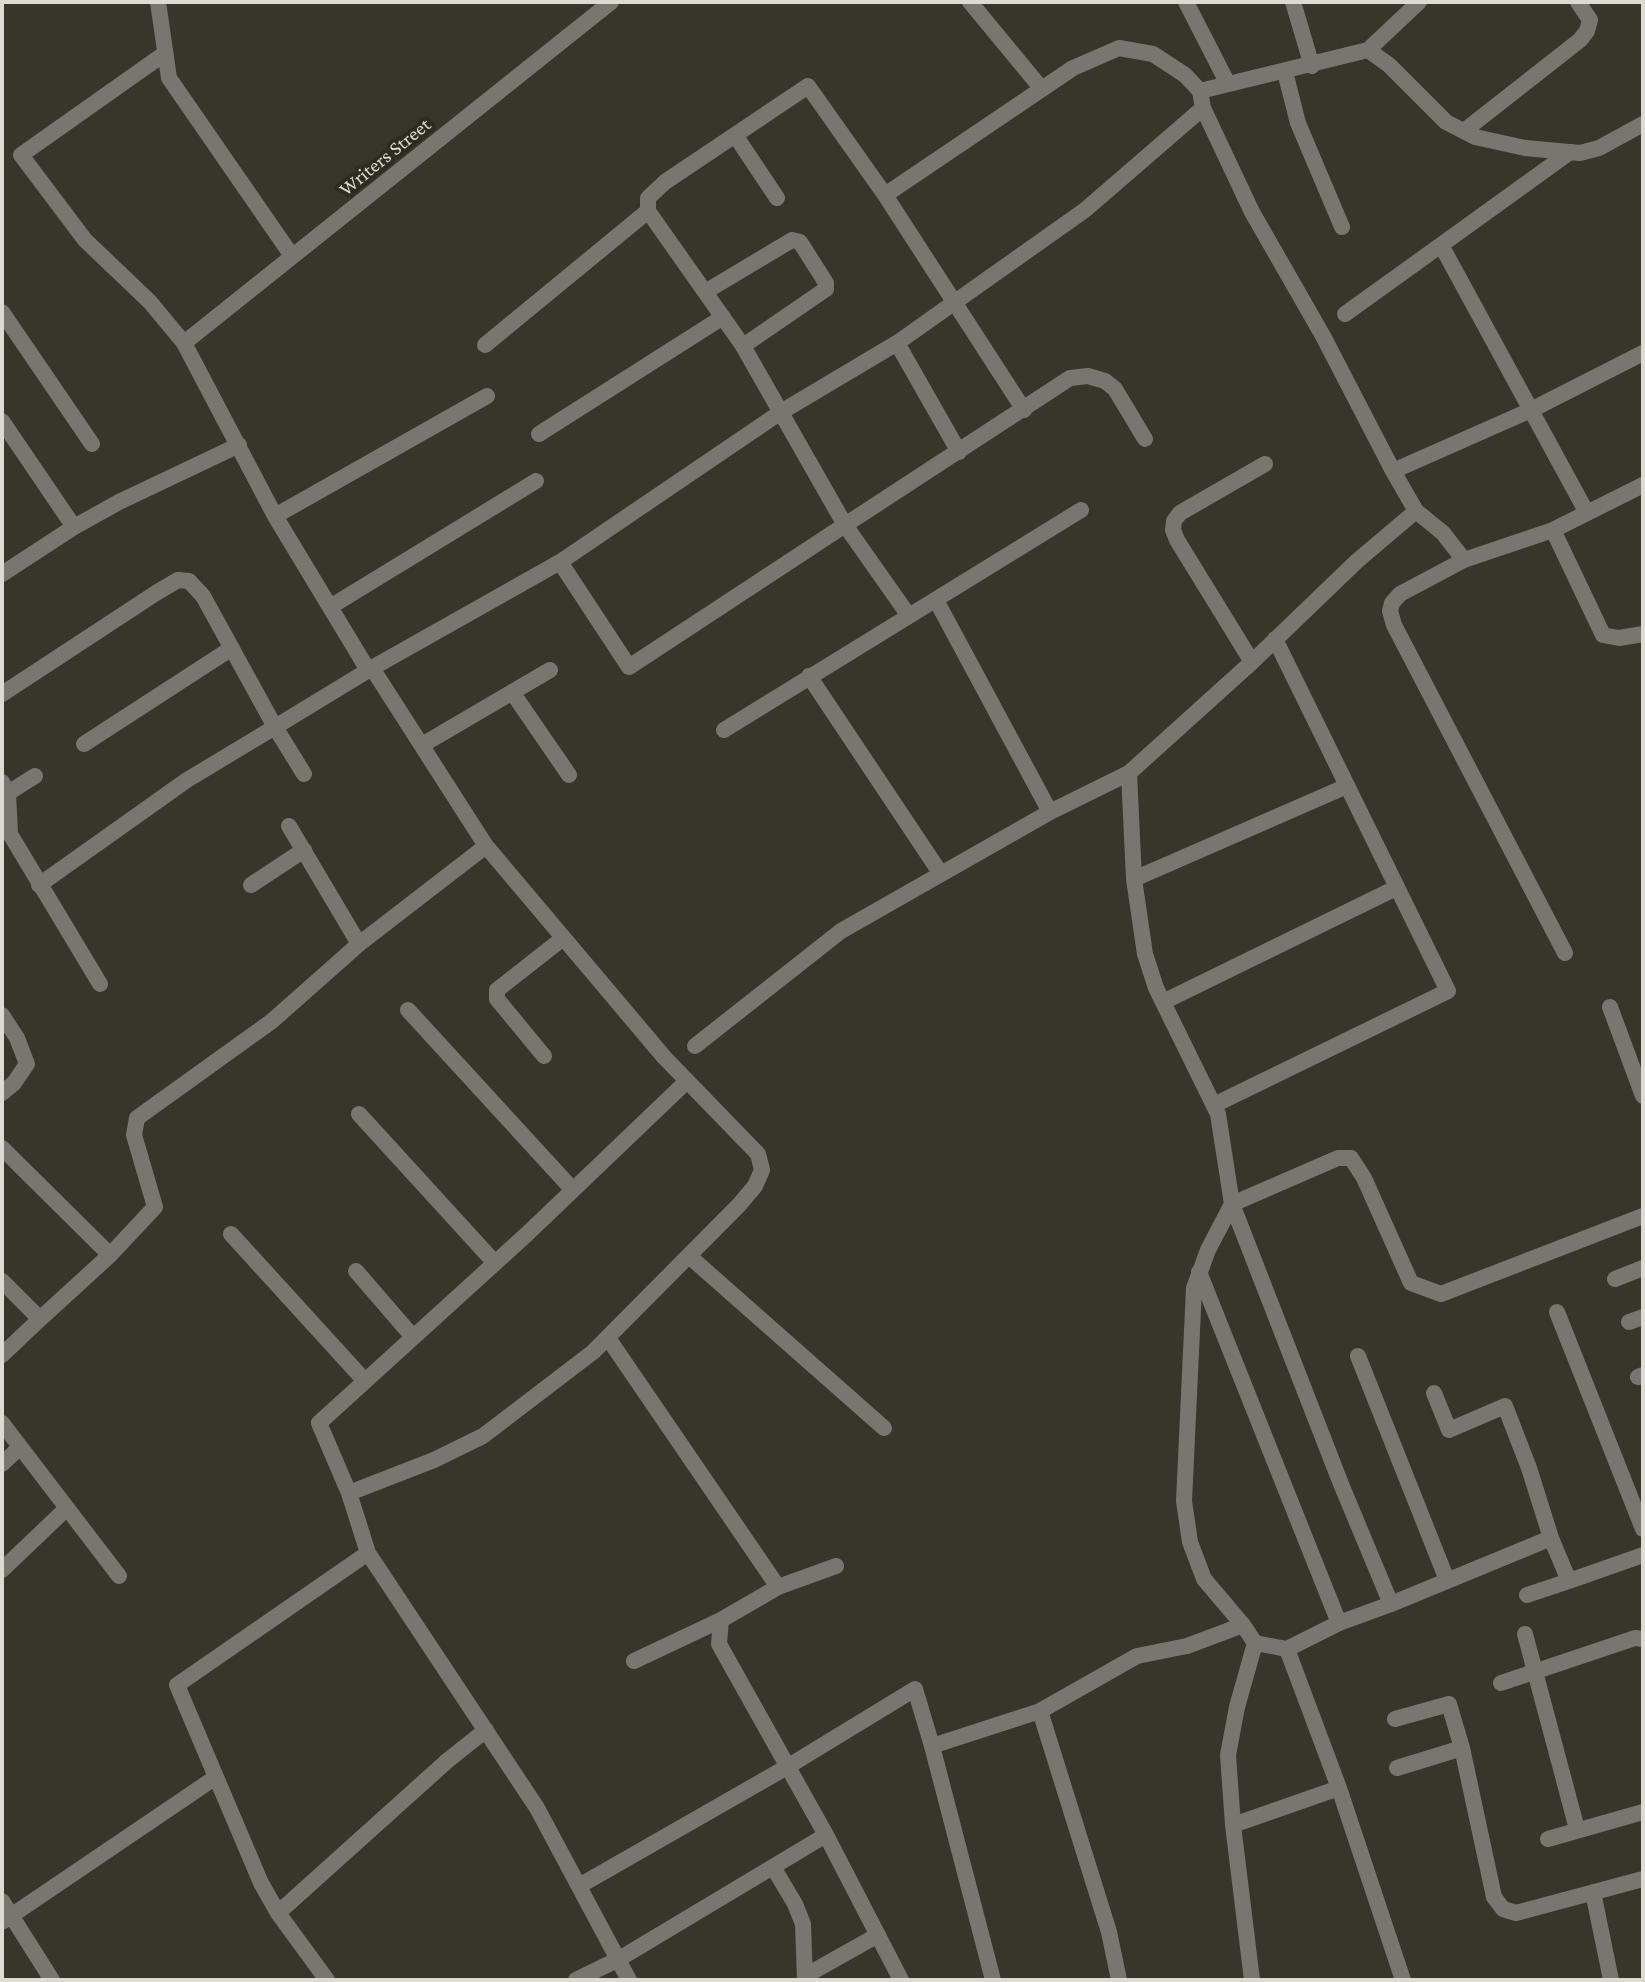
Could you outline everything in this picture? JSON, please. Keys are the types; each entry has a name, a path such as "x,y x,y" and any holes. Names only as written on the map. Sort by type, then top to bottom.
{"street":[{"path":"158,2 169,78 292,256"},
{"name":"Writers Street","path":"184,343 611,2"},
{"path":"970,2 1041,88"},
{"path":"1186,2 1228,84"},
{"path":"1293,2 1312,66"},
{"path":"1200,91 1368,50 1419,2"},
{"path":"1464,131 1580,40 1590,20 1578,2"},
{"path":"885,195 1073,68 1119,48 1153,54 1185,75 1200,91 1203,108 1252,212 1323,336 1393,471 1416,511 1443,533 1464,560"},
{"path":"1368,50 1389,65 1446,122 1475,137 1525,148 1580,153 1599,148 1643,124"},
{"path":"164,54 21,155 85,240 150,302 184,343 275,516 330,607 486,846 686,1082 758,1154 762,1170 747,1196 608,1338 483,1436 434,1460 349,1493"},
{"path":"1285,72 1298,123 1342,227"},
{"path":"909,616 845,525 743,346 648,211 648,198 665,182 808,86 885,195 1024,410"},
{"path":"39,885 187,780 370,669 560,562 781,412 897,343 1085,210 1203,108"},
{"path":"735,135 777,198"},
{"path":"1345,314 1570,152"},
{"path":"485,345 648,211"},
{"path":"705,292 789,240 800,242 826,283 826,289 743,346"},
{"path":"1441,245 1587,513"},
{"path":"2,312 92,444"},
{"path":"539,434 723,317"},
{"path":"897,343 959,452"},
{"path":"1393,471 1531,410 1643,353"},
{"path":"560,562 629,667 1070,378 1088,376 1105,381 1115,389 1145,439"},
{"path":"275,516 487,396"},
{"path":"2,421 74,527"},
{"path":"2,574 119,502 239,445"},
{"path":"1252,662 1173,530 1174,521 1180,513 1265,464"},
{"path":"330,607 536,481"},
{"path":"1565,953 1394,625 1390,611 1400,594 1464,560 1553,530 1643,485"},
{"path":"724,730 1081,510"},
{"path":"695,1046 841,931 1050,812 1129,773 1252,662 1357,561 1416,511"},
{"path":"1553,530 1603,635 1619,638 1643,634"},
{"path":"2,694 178,580 189,581 203,596 304,774"},
{"path":"936,600 1050,812"},
{"path":"1214,1105 1448,991 1275,639"},
{"path":"84,744 232,648"},
{"path":"422,745 550,670"},
{"path":"809,676 941,874"},
{"path":"512,692 569,775"},
{"path":"1129,773 1134,879 1145,954 1163,1002 1218,1114 1232,1204 1391,1604"},
{"path":"35,776 5,788 10,834 100,984"},
{"path":"1134,879 1347,786"},
{"path":"289,826 359,944"},
{"path":"2,1355 110,1255 155,1207 134,1135 137,1118 272,1021 359,944 486,846"},
{"path":"251,885 304,850"},
{"path":"1163,1002 1396,888"},
{"path":"544,1056 497,999 497,990 562,939"},
{"path":"1610,1007 1643,1096"},
{"path":"408,1010 573,1190"},
{"path":"2,1015 17,1038 27,1064 14,1083 2,1093"},
{"path":"629,1980 537,1808 368,1553 349,1493 319,1423 495,1263 686,1082"},
{"path":"359,1114 495,1263"},
{"path":"2,1148 110,1255"},
{"path":"1551,1538 1339,1623 1287,1649 1255,1643 1204,1579 1190,1542 1184,1501 1194,1288 1208,1250 1232,1204 1338,1158 1351,1158 1364,1178 1411,1283 1441,1294 1643,1216"},
{"path":"231,1234 365,1381"},
{"path":"689,1256 884,1428"},
{"path":"1615,1279 1643,1268"},
{"path":"356,1271 413,1337"},
{"path":"1199,1272 1339,1623"},
{"path":"2,1281 40,1319"},
{"path":"1557,1312 1638,1498 1643,1529"},
{"path":"608,1338 778,1587"},
{"path":"1358,1356 1447,1580"},
{"path":"1434,1393 1449,1430 1505,1406 1569,1581"},
{"path":"2,1423 119,1576"},
{"path":"2,1464 20,1447"},
{"path":"2,1570 67,1508"},
{"path":"327,1980 278,1913 261,1883 177,1685 368,1553"},
{"path":"1527,1595 1643,1555"},
{"path":"634,1661 721,1620 778,1587 836,1566"},
{"path":"721,1620 719,1644 826,1835 901,1980"},
{"path":"932,1746 1040,1711 1137,1656 1187,1646 1243,1625"},
{"path":"1525,1634 1577,1829"},
{"path":"1501,1683 1635,1638 1643,1639"},
{"path":"1252,1980 1233,1825 1228,1755 1237,1707 1255,1643"},
{"path":"1287,1649 1339,1788 1403,1980"},
{"path":"579,1886 787,1767 915,1689 993,1980"},
{"path":"1395,1719 1449,1704 1497,1903 1503,1909 1516,1913 1643,1879"},
{"path":"1040,1711 1109,1932 1119,1980"},
{"path":"278,1913 447,1761 486,1730"},
{"path":"1397,1768 1462,1748"},
{"path":"7,1920 216,1777"},
{"path":"1233,1825 1339,1788"},
{"path":"1548,1839 1643,1812"},
{"path":"576,1980 619,1959 826,1835"},
{"path":"773,1867 803,1924 805,1978 878,1935"},
{"path":"1593,1892 1611,1980"},
{"path":"2,1901 7,1920 52,1980"}]}
